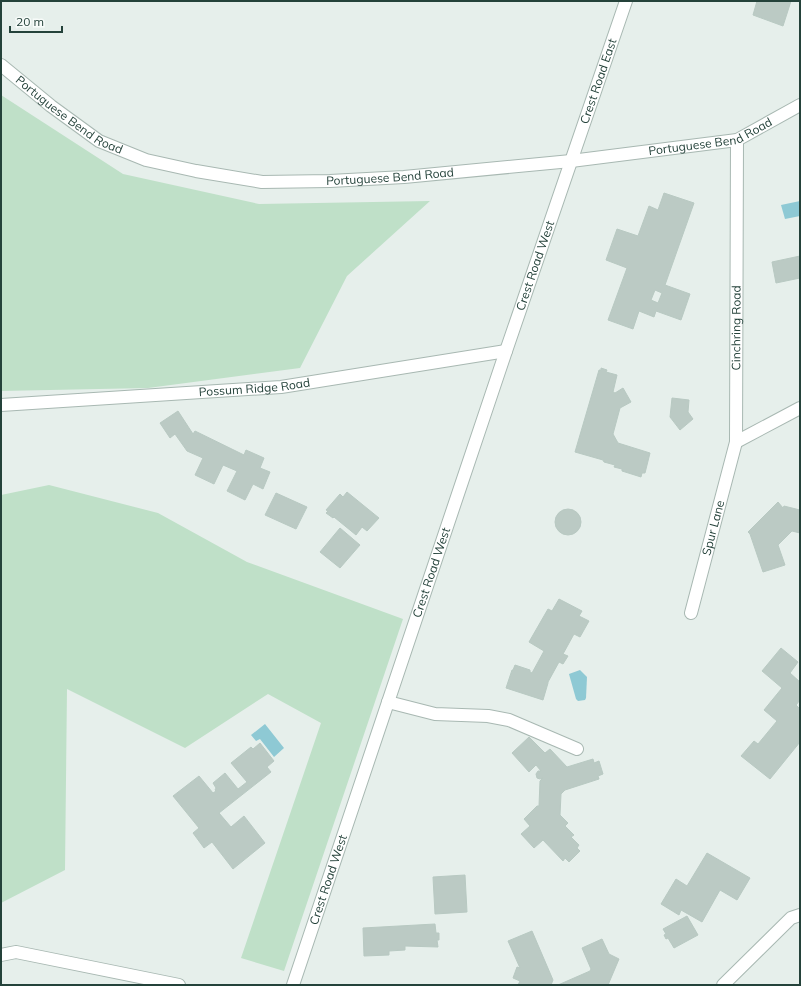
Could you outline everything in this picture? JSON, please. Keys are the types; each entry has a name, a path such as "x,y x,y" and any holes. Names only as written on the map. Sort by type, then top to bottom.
{"street":[{"name":"Crest Road East","path":"571,161 626,1"},
{"name":"Portuguese Bend Road","path":"1,65 99,141 146,160 196,171 262,182 330,181 404,177 571,161 737,140 800,105"},
{"name":"Cinchring Road","path":"736,442 737,140"},
{"name":"Crest Road West","path":"293,985 571,161"},
{"name":"Possum Ridge Road","path":"1,405 281,387 506,351"},
{"path":"736,442 800,408"},
{"name":"Spur Lane","path":"691,613 736,442"},
{"path":"388,702 435,714 488,716 509,720 577,749"},
{"path":"723,985 791,918 800,915"},
{"path":"1,955 16,952 179,985"}],"green space":[{"path":"1,95 123,174 259,204 430,201 347,276 300,368 148,388 1,391"},
{"path":"49,485 158,513 247,562 403,619 284,971 241,958 321,723 268,694 185,748 67,689 65,870 1,903 1,495"}],"water":[{"path":"800,201 800,216 785,219 781,205"},
{"path":"580,670 587,677 586,698 585,700 578,701 576,699 569,674"},
{"path":"265,724 284,748 274,757 260,739 256,741 251,735"}],"building":[{"path":"757,1 791,1 783,26 753,15"},
{"path":"664,193 694,203 665,285 690,294 681,320 656,311 654,317 639,311 633,329 608,320 627,268 606,260 617,229 638,236 649,206 658,210","holes":["655,290 662,293 658,303 651,300"]},
{"path":"800,256 800,278 776,283 772,262"},
{"path":"601,368 607,370 606,372 617,375 613,392 615,393 623,388 631,402 620,408 613,434 618,443 650,453 645,473 642,473 641,477 622,471 622,469 614,467 615,465 604,462 603,460 575,452 599,370 601,370"},
{"path":"672,398 689,400 688,412 693,419 680,430 670,417"},
{"path":"178,411 193,434 195,431 244,455 246,450 264,458 260,468 270,472 263,489 253,484 245,500 227,491 237,471 223,465 214,484 195,475 203,458 187,451 175,434 170,438 160,423"},
{"path":"347,492 379,518 367,531 362,527 356,535 334,517 333,518 326,513 328,511 326,510 340,494 343,497"},
{"path":"276,493 307,507 296,529 265,515"},
{"path":"778,502 783,508 784,506 800,510 800,533 792,531 778,545 785,565 763,572 748,532"},
{"path":"568,509 577,513 581,522 577,531 568,535 559,531 555,522 559,513"},
{"path":"340,528 360,545 340,568 320,552"},
{"path":"559,599 582,611 579,616 589,621 580,637 574,634 563,654 568,656 563,664 559,662 548,682 543,700 506,688 515,665 530,670 532,673 544,651 529,642 548,609 552,611"},
{"path":"781,648 798,662 790,673 800,682 800,700 796,705 800,709 800,742 770,779 741,756 754,741 758,744 777,721 764,710 782,688 762,671"},
{"path":"529,737 545,753 550,749 567,767 593,759 594,763 599,761 603,774 598,776 599,779 565,790 561,794 560,815 568,823 565,826 574,835 571,837 579,845 577,848 580,851 569,862 565,858 563,861 543,840 534,848 521,834 530,826 524,819 537,806 539,806 540,781 543,778 537,778 536,774 538,771 541,771 536,765 529,772 512,753"},
{"path":"260,743 274,761 267,767 271,772 219,813 231,827 244,816 265,843 233,869 212,842 204,848 193,833 199,828 173,796 199,776 213,793 216,791 216,788 213,783 225,773 238,789 247,782 231,763 251,747 253,749"},
{"path":"707,853 750,878 737,900 720,890 702,922 681,910 679,915 661,904 676,879 687,886"},
{"path":"465,875 467,912 435,914 433,877"},
{"path":"687,916 698,935 674,948 668,938 666,939 664,935 666,934 663,929"},
{"path":"435,924 436,933 439,933 439,940 437,940 438,947 405,946 405,950 389,951 389,955 364,956 363,928"},
{"path":"532,931 553,980 551,985 518,985 520,981 513,978 517,967 520,968 508,941"},
{"path":"602,939 609,954 619,959 608,985 558,985 590,971 591,969 582,948"}]}
